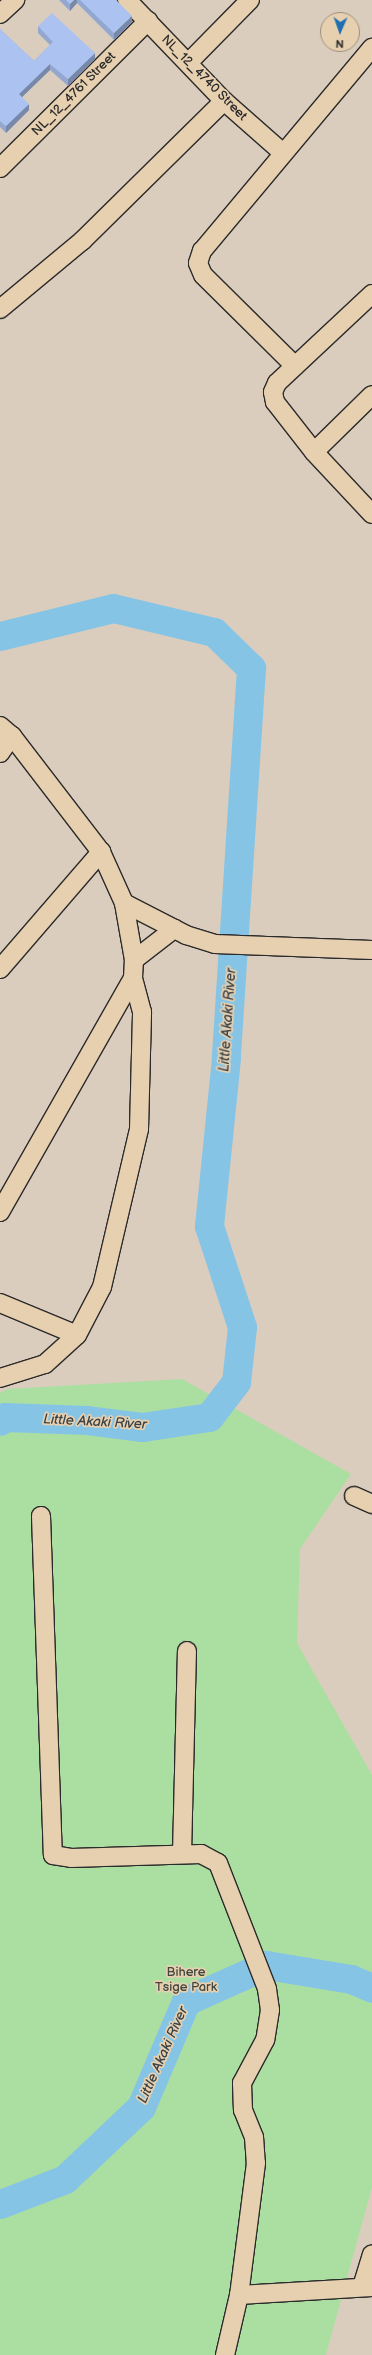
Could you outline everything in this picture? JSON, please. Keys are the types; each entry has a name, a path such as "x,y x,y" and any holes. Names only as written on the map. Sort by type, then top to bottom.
{"street":[{"path":"0,14 15,0"},
{"name":"NL_12_4740 Street","path":"127,0 189,62 224,101 283,153"},
{"path":"189,62 250,0"},
{"name":"NL_12_4761 Street","path":"0,168 148,21"},
{"path":"295,366 203,275 198,263 202,251 372,48"},
{"path":"0,309 82,241 224,101"},
{"path":"372,294 277,383 273,392 275,402 314,452 372,514"},
{"path":"314,452 372,395"},
{"path":"0,753 6,731"},
{"path":"0,1378 45,1364 77,1335 102,1287 139,1128 142,1012 133,978 134,960 124,903 101,852 6,731"},
{"path":"0,969 101,852"},
{"path":"124,903 174,929 215,944 372,950"},
{"path":"134,960 174,929"},
{"path":"0,1212 133,978"},
{"path":"0,1303 77,1335"},
{"path":"354,1496 372,1504"},
{"path":"40,1516 53,1855 71,1858 201,1854 218,1863 267,1989 270,2010 264,2040 245,2072 241,2096 254,2137 256,2163 239,2295 225,2355"},
{"path":"182,1854 187,1651"},
{"path":"239,2295 367,2287 372,2254"}],"green space":[{"name":"Bihere Tsige Park","path":"182,1379 351,1474 300,1549 297,1643 372,1775 372,2187 326,2355 0,2355 0,1393 7,1389"}],"building":[{"path":"66,0 74,0 70,4"},
{"path":"80,0 116,0 132,16 114,33"},
{"path":"52,13 95,53 68,79 50,64 19,94 29,104 6,126 0,121 0,29 34,61 53,42 38,26"}],"waterway":[{"name":"Little Akaki River","path":"0,636 113,608 214,632 251,668 226,1058 209,1226 242,1327 236,1382 209,1417 142,1427 87,1420 5,1417 0,1421"},
{"name":"Little Akaki River","path":"0,2204 65,2179 141,2107 186,2001 266,1965 351,1979 372,1988"}]}
